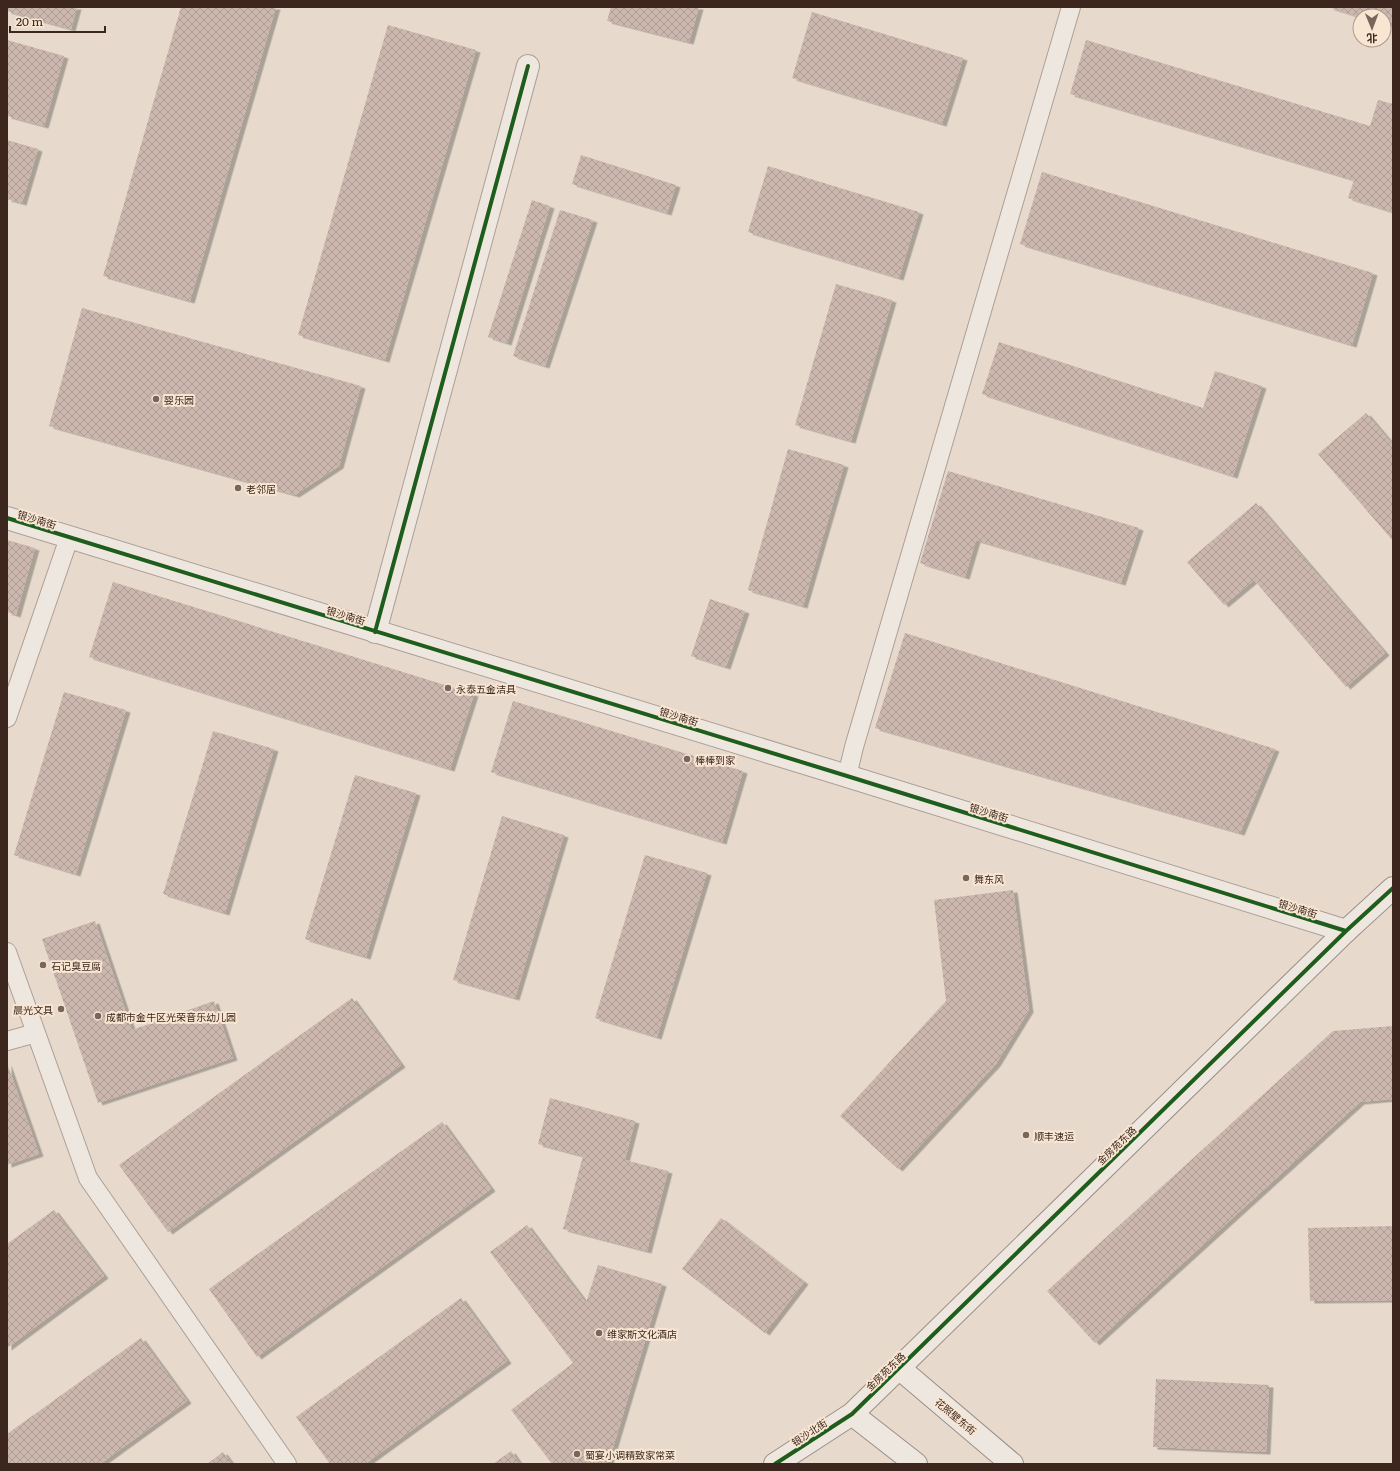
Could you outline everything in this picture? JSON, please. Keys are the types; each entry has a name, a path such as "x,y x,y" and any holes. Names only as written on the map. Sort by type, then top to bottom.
{"street":[{"path":"375,632 528,66"},
{"name":"银沙南街","path":"7,518 1346,931"},
{"name":"金房苑东路","path":"852,1414 1346,931 1393,888"},
{"name":"花照壁东街","path":"900,1368 1012,1464"},
{"path":"852,1414 916,1464"},
{"name":"银沙北街","path":"775,1464 852,1414"}],"lane":[{"path":"847,776 856,739 1071,7"},
{"path":"7,718 69,538"},
{"path":"7,952 88,1178 287,1464"},
{"path":"7,1042 36,1033"}],"building":[{"path":"7,7 77,7 71,29 7,11"},
{"path":"181,7 276,7 190,301 103,276"},
{"path":"611,7 699,7 689,42 607,21"},
{"path":"1328,7 1393,7 1393,27 1392,8 1352,8 1352,14"},
{"path":"812,12 963,58 942,124 792,78"},
{"path":"388,25 476,50 385,360 298,335"},
{"path":"7,40 64,56 44,126 7,116"},
{"path":"1086,40 1370,126 1378,100 1393,104 1393,212 1348,198 1354,180 1070,94"},
{"path":"7,140 38,149 22,203 7,199"},
{"path":"581,155 676,185 667,213 572,184"},
{"path":"768,166 919,212 899,278 748,232"},
{"path":"1042,172 1373,273 1352,345 1020,244"},
{"path":"532,200 550,206 507,343 488,337"},
{"path":"560,210 593,220 545,366 513,356"},
{"path":"836,284 892,300 851,441 795,425"},
{"path":"82,308 361,386 339,466 295,495 49,426"},
{"path":"999,342 1203,408 1215,371 1262,386 1233,476 982,394"},
{"path":"1366,413 1393,445 1393,541 1318,454"},
{"path":"788,449 844,465 803,606 748,590"},
{"path":"948,471 1139,528 1121,583 976,540 965,577 920,563"},
{"path":"1256,503 1385,653 1346,687 1254,580 1224,605 1187,562"},
{"path":"7,540 35,548 16,615 7,612"},
{"path":"113,582 474,694 450,769 89,657"},
{"path":"710,599 745,611 726,667 691,656"},
{"path":"905,633 1275,749 1240,833 875,728"},
{"path":"64,692 126,710 76,874 14,855"},
{"path":"513,701 743,771 722,842 491,772"},
{"path":"213,731 274,749 225,913 163,894"},
{"path":"355,775 416,793 366,957 305,939"},
{"path":"502,816 564,835 515,998 453,980"},
{"path":"645,855 707,873 657,1037 595,1018"},
{"path":"1013,890 1029,1010 996,1064 898,1169 840,1116 946,1001 934,900"},
{"name":"成都市金牛区光荣音乐幼儿园","path":"95,921 132,1030 214,1001 233,1058 98,1103 42,939"},
{"path":"352,998 401,1065 168,1232 119,1165"},
{"path":"1393,1026 1393,1099 1360,1102 1095,1343 1047,1291 1333,1031"},
{"path":"7,1063 39,1154 7,1165"},
{"path":"550,1098 635,1121 625,1160 668,1171 647,1251 563,1229 583,1156 538,1144"},
{"path":"442,1122 491,1189 257,1357 209,1289"},
{"path":"54,1210 104,1276 7,1348 7,1244"},
{"path":"721,1218 804,1282 765,1333 682,1269"},
{"name":"维家斯文化酒店","path":"527,1225 586,1303 598,1265 662,1284 609,1461 605,1464 552,1464 511,1410 573,1363 490,1252"},
{"path":"1393,1226 1393,1300 1310,1301 1308,1228"},
{"path":"461,1298 507,1361 365,1464 330,1464 296,1417"},
{"path":"141,1338 187,1401 100,1464 7,1464 7,1434"},
{"path":"1156,1379 1269,1385 1266,1452 1153,1447"},
{"path":"511,1451 520,1464 493,1464"},
{"path":"223,1452 232,1464 207,1464"}],"cycle path":[{"path":"375,632 528,66"},
{"path":"7,518 1346,931"},
{"path":"775,1464 852,1414 1346,931 1393,888"}],"place":[{"name":"婴乐园","path":"156,399"},
{"name":"老邻居","path":"238,488"},
{"name":"永泰五金洁具","path":"448,688"},
{"name":"棒棒到家","path":"687,759"},
{"name":"舞东风","path":"966,878"},
{"name":"石记臭豆腐","path":"43,965"},
{"name":"晨光文具","path":"61,1009"},
{"name":"成都市金牛区光荣音乐幼儿园","path":"98,1016"},
{"name":"顺丰速运","path":"1026,1135"},
{"name":"维家斯文化酒店","path":"599,1333"},
{"name":"蜀宴小调精致家常菜","path":"577,1454"}]}
